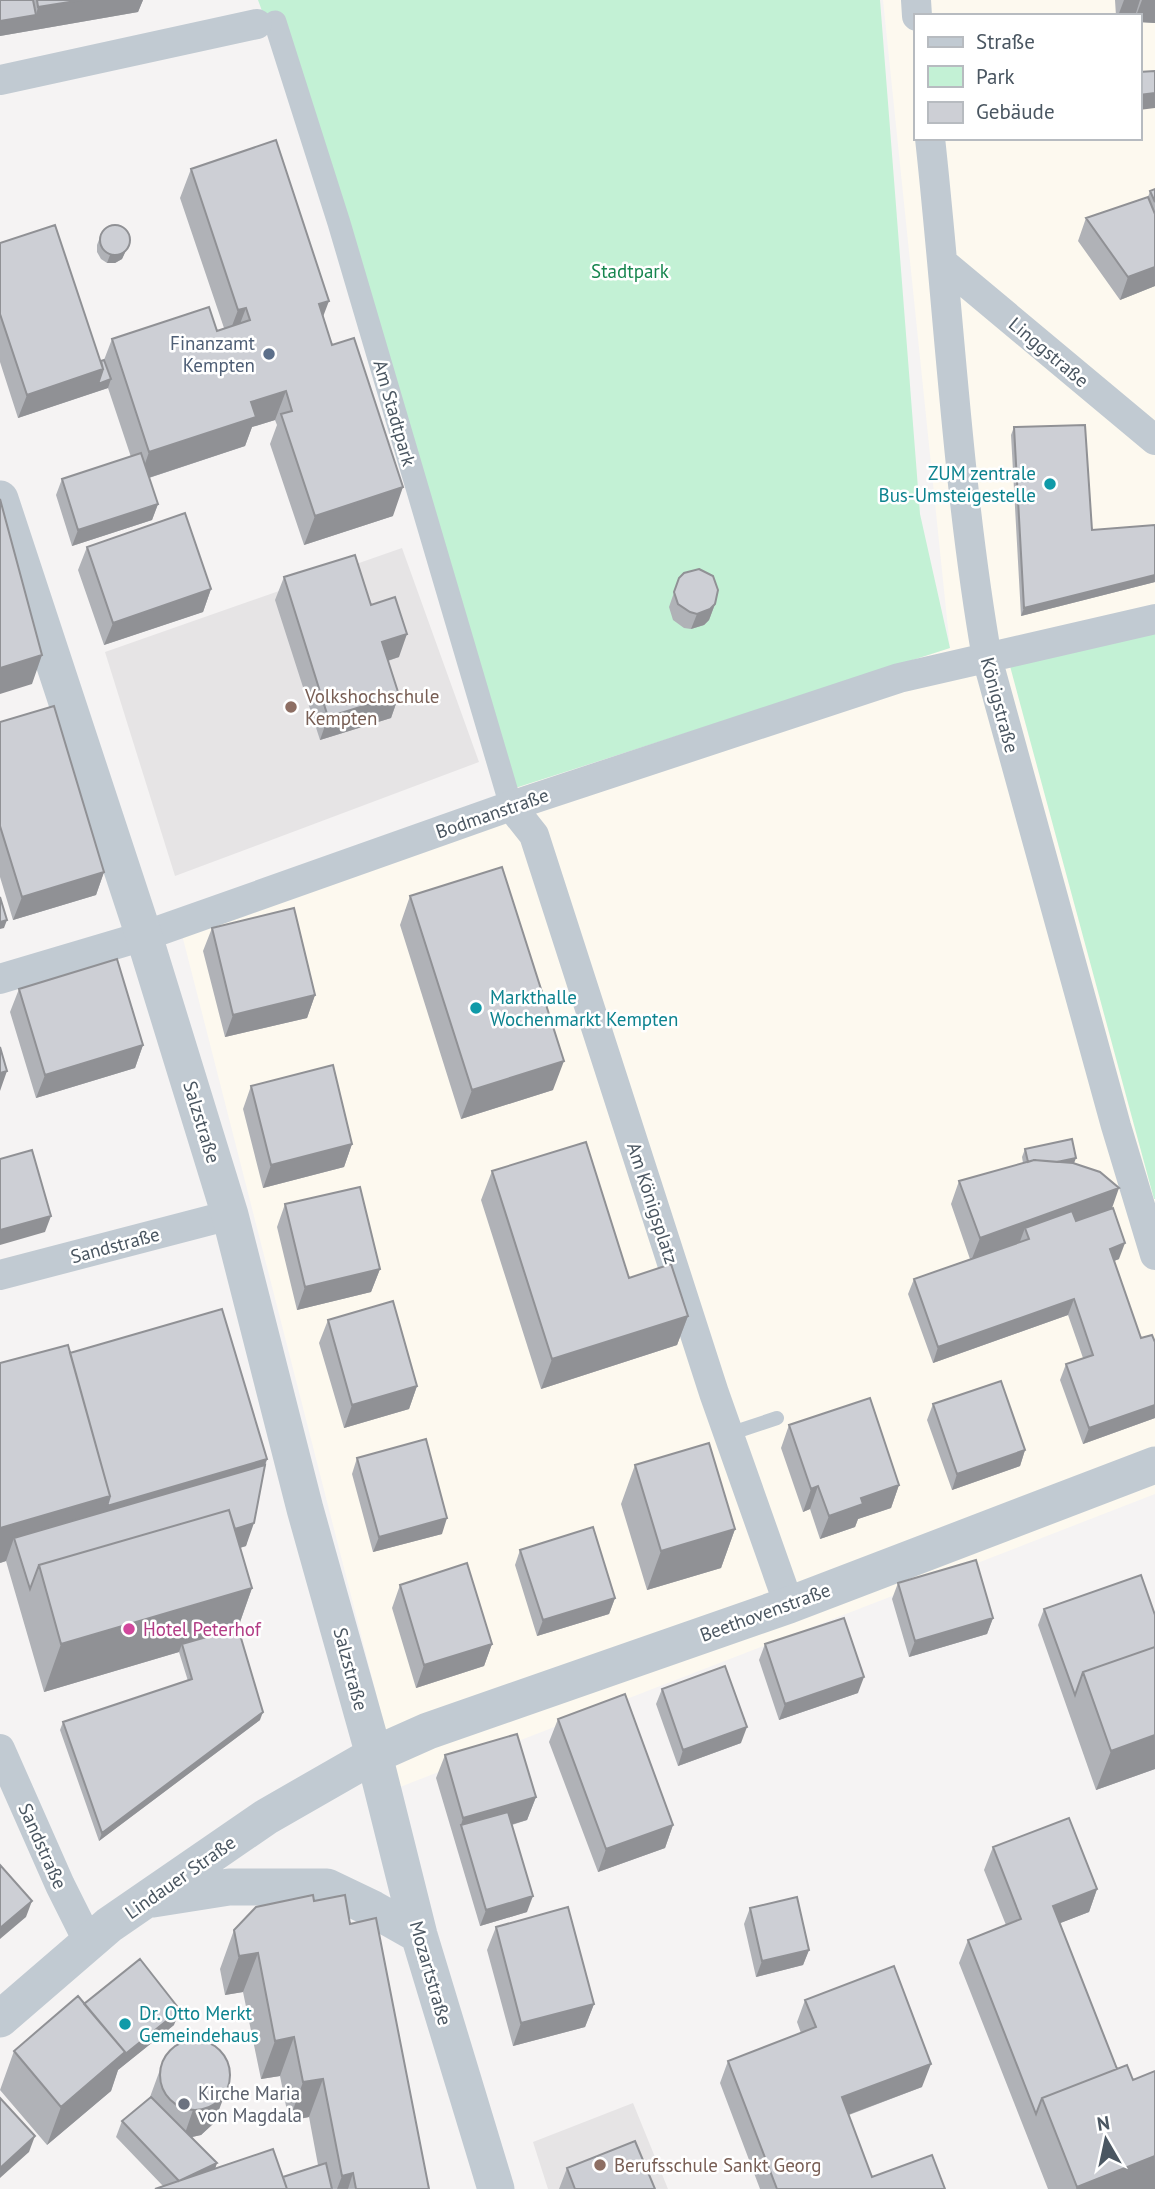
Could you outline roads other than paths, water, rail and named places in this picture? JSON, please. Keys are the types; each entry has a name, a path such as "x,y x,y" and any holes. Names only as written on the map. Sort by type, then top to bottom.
{"street":[{"name":"Am Stadtpark","path":"0,80 266,23 339,223 511,806"},
{"name":"Königstraße","path":"930,140 976,596 987,657 1116,1126 1155,1255"},
{"name":"Linggstraße","path":"943,263 1151,429"},
{"name":"Salzstraße","path":"0,499 144,936 230,1214 305,1509 374,1755"},
{"name":"Bodmanstraße","path":"0,979 144,936 511,806 899,678 1155,619"},
{"name":"Am Königsplatz","path":"511,806 534,835 539,848 729,1434 789,1605"},
{"name":"Sandstraße","path":"0,1275 230,1214"},
{"name":"Beethovenstraße","path":"374,1755 428,1731 789,1605 1155,1465"},
{"name":"Sandstraße","path":"0,1749 60,1885 88,1941"},
{"name":"Lindauer Straße","path":"0,2018 88,1941 146,1900 266,1817 374,1755"},
{"name":"Mozartstraße","path":"374,1755 419,1935 496,2189"},
{"path":"146,1900 229,1887 327,1886 419,1935"}],"lane":[{"path":"729,1434 777,1418"}],"place":[{"name":"Finanzamt Kempten","path":"269,354"},
{"name":"ZUM zentrale Bus-Umsteigestelle","path":"1050,484"},
{"name":"Volkshochschule Kempten","path":"291,707"},
{"name":"Markthalle Wochenmarkt Kempten","path":"476,1008"},
{"name":"Hotel Peterhof","path":"129,1629"},
{"name":"Dr. Otto Merkt Gemeindehaus","path":"125,2024"},
{"name":"Kirche Maria von Magdala","path":"184,2104"},
{"name":"Berufsschule Sankt Georg","path":"600,2165"}],"park label":[{"name":"Stadtpark","path":"630,271"}]}
